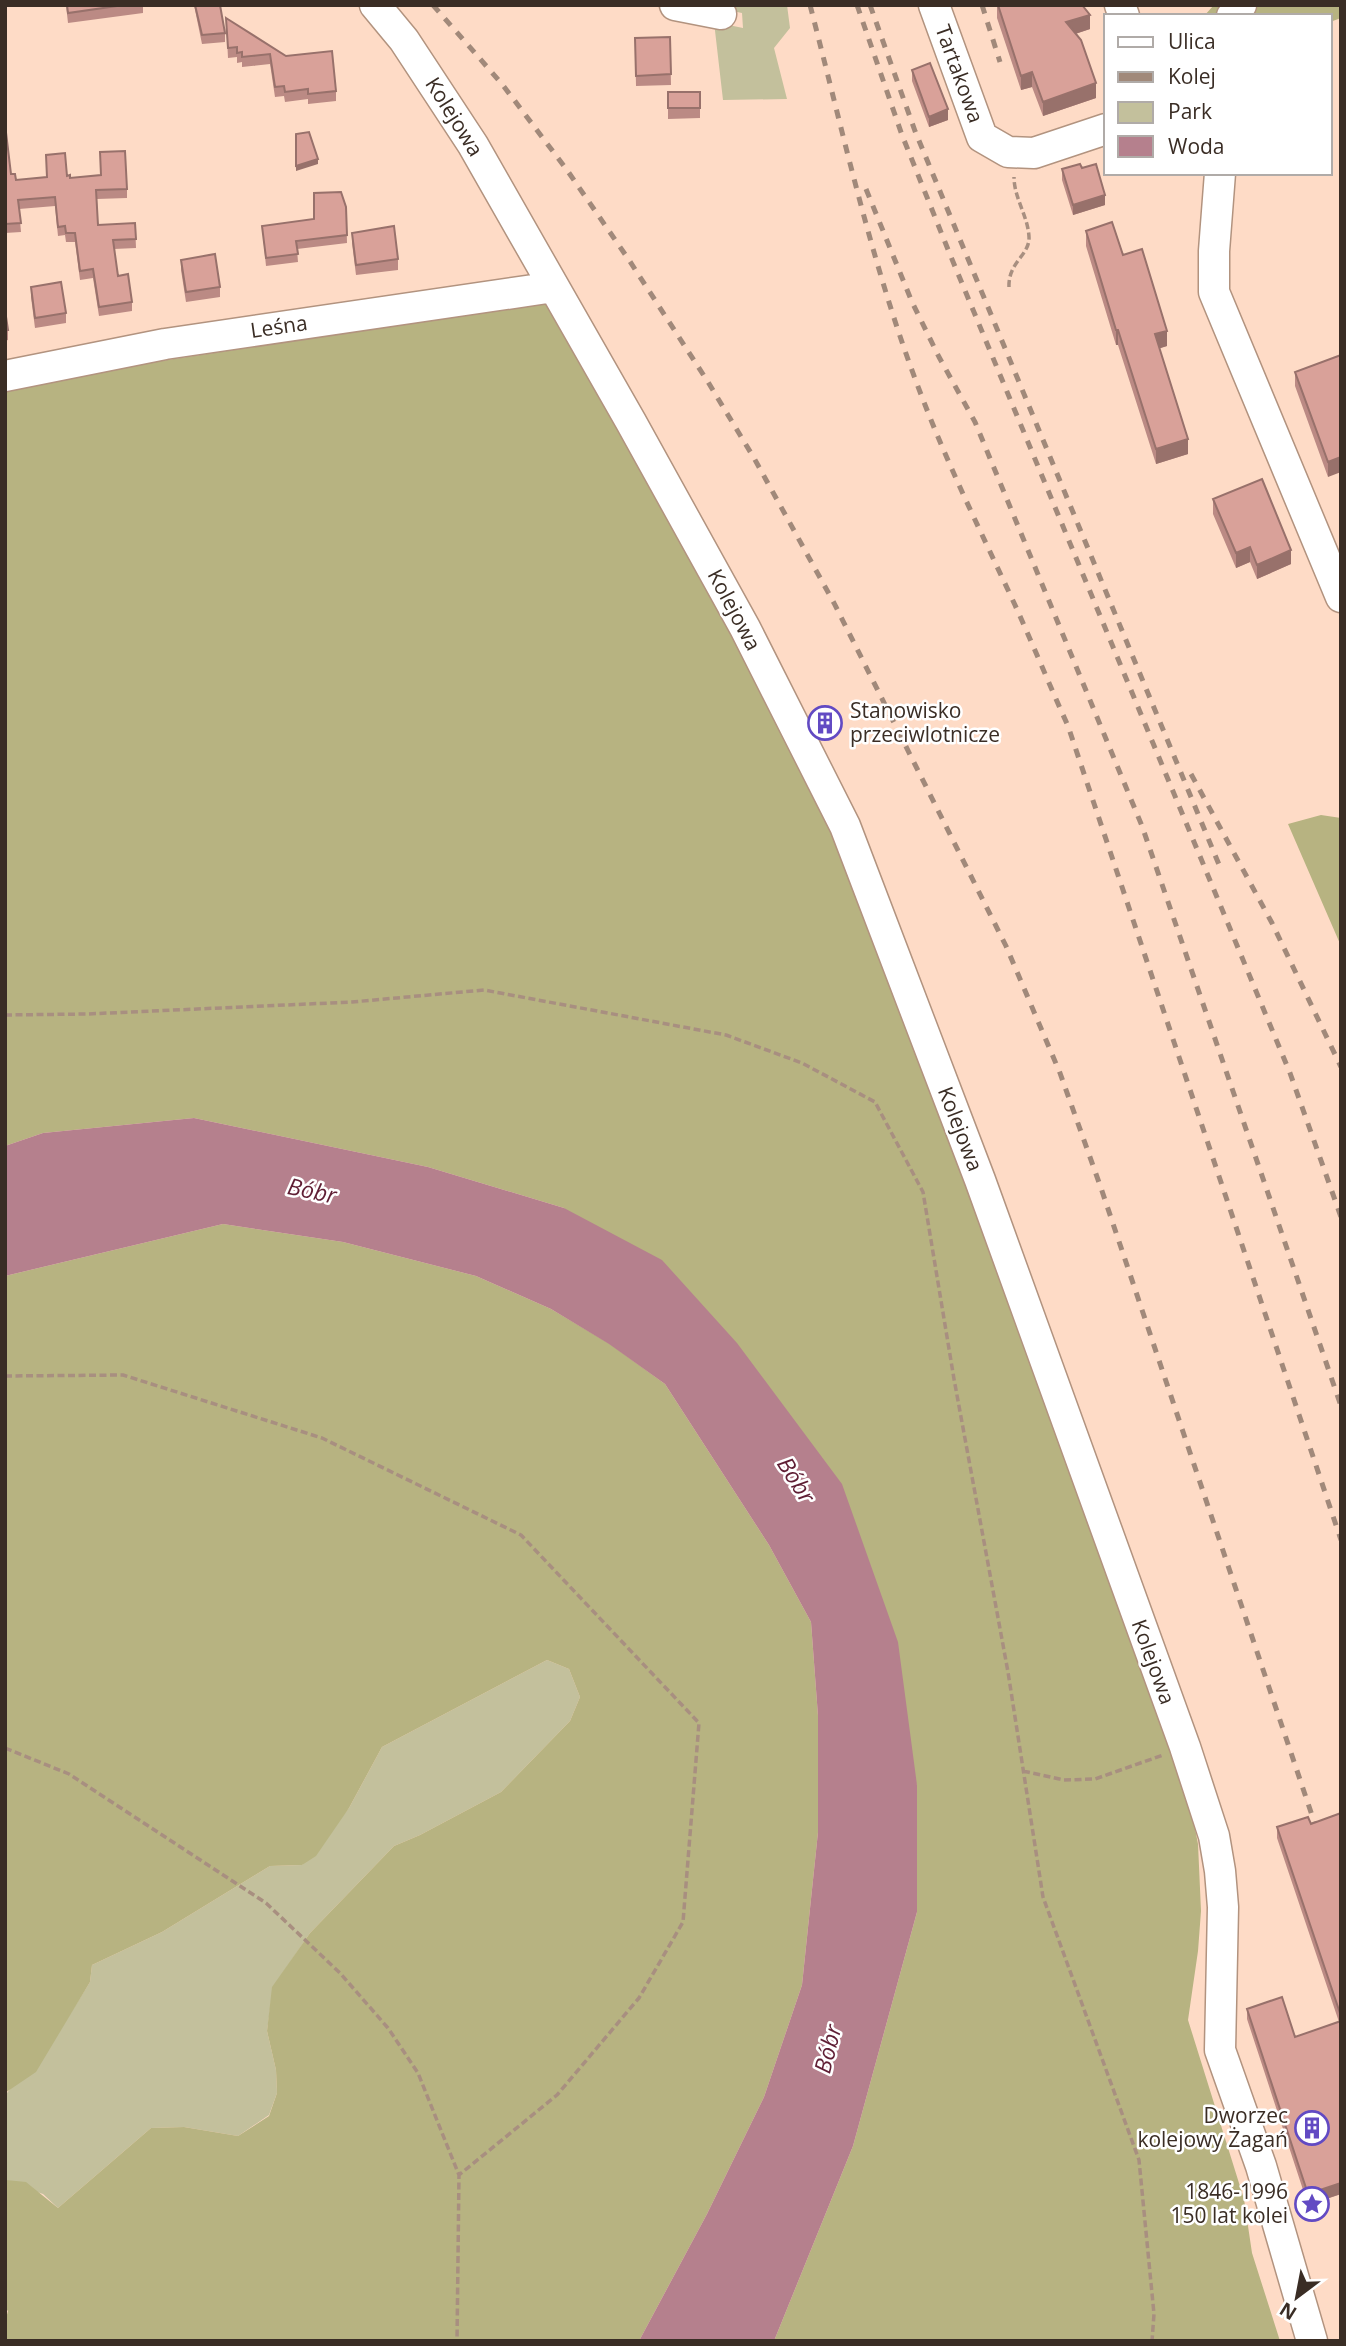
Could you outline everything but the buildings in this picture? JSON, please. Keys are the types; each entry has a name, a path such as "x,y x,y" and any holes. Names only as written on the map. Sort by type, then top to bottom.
{"street":[{"name":"Kolejowa","path":"375,5 404,40 473,145 745,628 845,826 980,1180 1185,1748 1214,1836 1223,1907 1220,2050 1261,2166 1312,2341"},
{"path":"675,5 721,14"},
{"name":"Tartakowa","path":"934,5 982,137 1008,152 1034,153 1104,130"},
{"path":"1220,175 1213,251 1214,292 1341,597"},
{"name":"Leśna","path":"5,376 165,344 554,287"}],"path":[{"path":"1009,287 1014,264 1024,252 1029,239 1014,189 1014,169 1022,152"},
{"path":"5,1015 352,1002 484,990 726,1035 802,1063 875,1101 923,1192 1008,1672 1043,1897 1139,2161 1154,2314 1152,2341"},
{"path":"5,1376 123,1375 322,1438 521,1535 699,1723 683,1922 639,1998 558,2095 459,2175"},
{"path":"5,1748 69,1774 266,1903 340,1973 388,2028 418,2073 459,2175 457,2341"},
{"path":"1023,1771 1064,1780 1095,1779 1163,1755"}],"green space":[{"path":"717,5 787,5 790,28 774,48 787,99 723,100 714,22 743,28 742,13 718,8"},
{"path":"547,1660 569,1669 580,1697 570,1721 501,1792 394,1846 310,1933 273,1987 267,2031 276,2070 277,2093 269,2115 238,2136 184,2127 151,2128 58,2208 43,2194 5,2181 5,2093 67,2019 90,1982 92,1965 162,1932 270,1866 302,1865 349,1808 382,1747"}],"shaded area":[{"path":"1214,5 1341,5 1341,18 1332,21 1332,14 1206,14"},
{"path":"545,303 728,619 835,835 969,1165 1190,1803 1198,1844 1201,1911 1188,2020 1244,2199 1252,2253 1280,2341 774,2341 853,2146 917,1912 917,1785 564,1208 428,1167 194,1118 43,1133 5,1146 5,389 101,370"},
{"path":"1321,815 1341,818 1341,946 1288,824"},
{"path":"223,1224 343,1242 476,1276 551,1309 610,1344 665,1384 769,1545 811,1622 818,1716 818,1832 802,1985 764,2097 707,2214 639,2341 5,2341 8,2311 5,2308 6,2180 26,2182 58,2208 151,2128 184,2127 238,2136 269,2116 277,2093 276,2070 267,2031 272,1987 310,1933 394,1846 501,1792 570,1721 580,1697 569,1669 547,1660 382,1747 349,1808 316,1856 302,1865 270,1866 162,1932 92,1965 90,1982 36,2072 5,2093 5,1276"}],"water":[{"name":"Bóbr","path":"194,1118 428,1167 564,1208 662,1260 737,1343 842,1484 898,1642 917,1785 917,1912 853,2146 774,2341 639,2341 707,2214 764,2097 802,1985 818,1832 818,1716 811,1622 769,1545 665,1384 609,1344 551,1309 476,1276 343,1242 223,1224 5,1276 5,1146 43,1133"}],"railway":[{"path":"433,5 502,84 567,170 708,382 754,458 834,603 1006,946 1060,1073 1101,1188 1321,1842"},
{"path":"810,5 860,203 905,349 943,450 1068,726 1341,1540"},
{"path":"857,5 902,135 1290,1073 1341,1217"},
{"path":"870,5 915,131 1220,867"},
{"path":"982,5 1000,62"},
{"path":"866,189 912,302 975,422 1142,826 1341,1406"},
{"path":"1191,774 1272,923 1341,1067"}],"place":[{"name":"Stanowisko przeciwlotnicze","path":"825,723"},
{"name":"Dworzec kolejowy Żagań","path":"1312,2128"},
{"name":"1846-1996 150 lat kolei","path":"1312,2204"}]}
